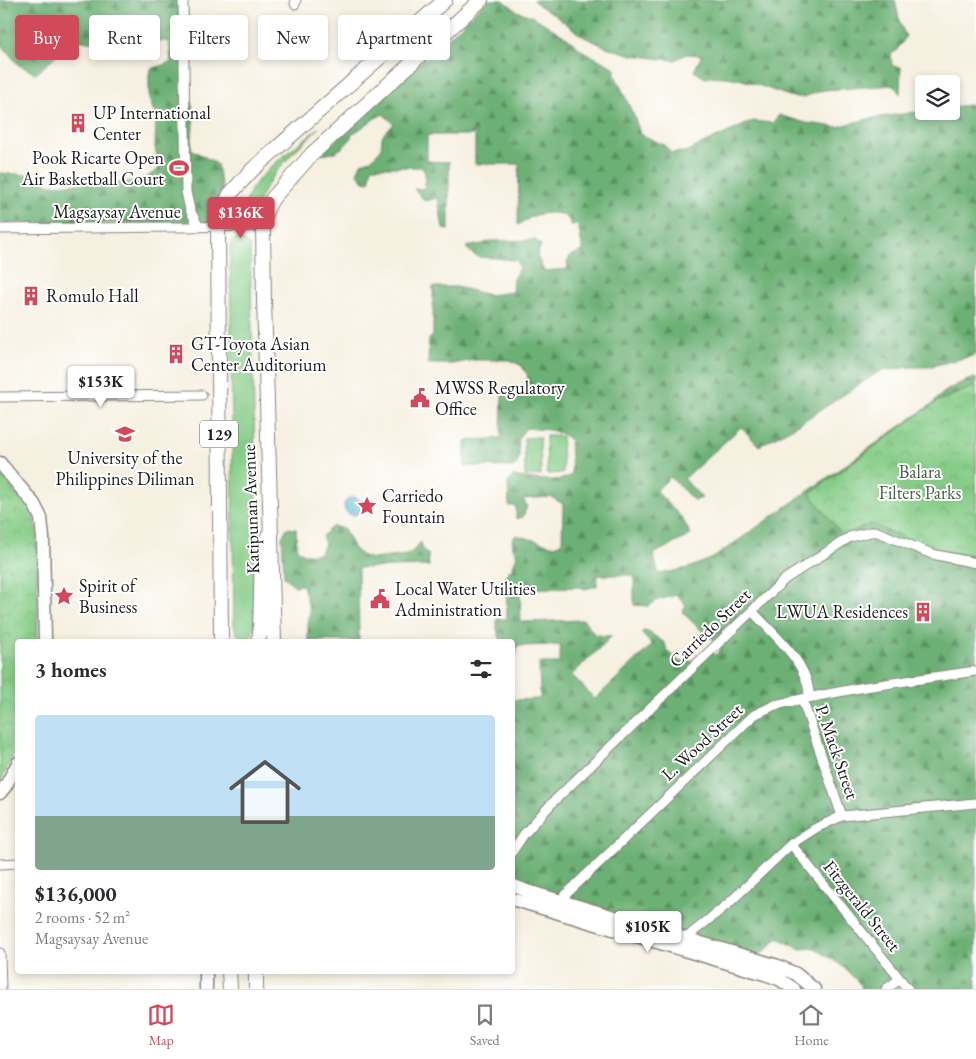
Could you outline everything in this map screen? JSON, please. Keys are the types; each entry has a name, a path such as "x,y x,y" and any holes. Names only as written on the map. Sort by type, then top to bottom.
{"main road":[{"name":"129","path":"218,227 225,204 239,183 445,0"},
{"name":"Katipunan Avenue","path":"274,639 265,213 272,198 312,154 481,0"},
{"name":"Katipunan Avenue","path":"218,227 220,637"},
{"path":"259,639 262,549 271,529"},
{"path":"230,974 230,989"},
{"path":"256,974 256,989"}],"street":[{"path":"183,0 186,192 190,210 199,227"},
{"name":"Magsaysay Avenue","path":"0,228 264,226"},
{"path":"0,397 202,395"},
{"path":"0,463 34,504 41,518 45,639"},
{"name":"Carriedo Street","path":"515,848 524,834 553,802 785,579 850,537 875,531 932,554 976,564"},
{"name":"P. Mack Street","path":"752,611 800,664 810,688 806,699 842,816"},
{"name":"L. Wood Street","path":"557,906 754,715 775,705 865,687 976,671"},
{"path":"0,795 15,768"},
{"path":"684,944 791,844 816,828 842,816 976,803"},
{"name":"Fitzgerald Street","path":"791,844 908,989"},
{"path":"0,864 15,863"},
{"path":"515,886 557,906"},
{"path":"515,899 557,906 684,944 779,979 794,989"},
{"path":"684,944 778,966 796,974 814,989"},
{"path":"0,952 1,989"},
{"path":"206,974 206,989"},
{"path":"886,989 900,979"}],"green space":[{"path":"0,0 180,0 180,15 170,15 170,52 169,41 160,41 160,15 89,15 89,41 79,42 79,15 15,15 15,60 51,60 36,74 19,65 0,44"},
{"path":"487,0 503,0 517,11 534,17 567,38 583,51 615,68 615,75 635,118 640,134 664,145 671,153 685,152 753,121 772,123 779,115 806,123 837,127 867,119 915,112 915,120 960,120 960,106 976,104 976,355 928,367 880,371 799,424 759,446 741,427 684,479 702,498 694,501 670,477 656,491 682,518 691,535 653,554 659,574 688,568 713,558 935,402 947,390 976,378 976,989 862,989 861,985 842,966 815,948 800,949 778,938 760,956 519,884 515,879 515,700 540,699 539,663 560,663 560,645 518,646 515,655 515,639 500,639 497,630 497,619 507,619 506,574 512,568 517,556 513,548 512,539 516,535 555,546 562,542 563,504 551,497 523,499 527,506 523,517 516,519 516,506 509,506 508,483 513,476 552,480 572,474 570,440 555,431 526,428 519,438 519,457 514,467 465,466 465,441 501,438 502,392 524,388 528,376 522,366 510,360 474,360 452,364 428,364 429,339 433,335 433,287 457,287 489,295 512,292 513,279 519,268 517,260 480,257 473,254 466,247 490,241 535,240 541,245 537,256 544,271 568,269 567,263 570,256 583,251 578,224 571,225 569,220 561,214 546,213 536,215 518,225 519,164 475,164 475,127 473,135 427,135 427,161 449,162 449,230 443,229 438,198 425,201 414,189 425,188 425,172 421,167 372,167 369,182 364,181 357,173 361,163 371,160 381,149 382,137 394,124 383,114 352,134 348,142 340,149 335,152 321,154 423,60 450,60 450,36","holes":["597,575 634,575 634,605 648,606 658,600 677,595 686,605 682,612 716,641 721,649 716,655 705,650 696,660 680,662 667,651 665,643 644,631 641,633 652,645 595,699 572,675 612,636 595,635 584,620 521,622 520,589 580,587 585,589 597,586"]},
{"path":"533,0 895,0 900,23 906,37 896,51 891,54 892,66 901,67 900,94 894,85 824,90 804,97 793,97 739,79 728,77 705,78 694,71 702,55 686,54 675,60 662,59 632,55 606,47 582,36"},
{"path":"171,60 183,60 194,115 191,149 217,164 222,188 211,223 0,223 0,173 31,175 50,185 141,181 159,169 155,147 156,117 149,99 149,74 151,69 171,62"},
{"path":"319,128 278,170 262,193 252,220 241,218 250,192 255,184 281,158"},
{"path":"236,239 245,241 250,246 256,497 254,627 249,639 242,639 236,633 234,625 230,245"},
{"name":"Balara Filters Parks","path":"976,386 976,555 951,553 920,544 871,524 842,535 810,493 936,402"},
{"path":"546,436 562,436 563,473 547,474"},
{"path":"540,437 541,475 525,476 524,438"},
{"path":"0,474 33,514 37,533 38,639 15,639 15,752 0,783"},
{"path":"333,526 344,529 354,549 363,556 373,559 406,555 413,551 421,542 423,550 428,554 429,566 358,568 359,639 308,639 310,612 303,585 295,586 284,577 282,537 287,528 296,529 297,549 304,554 319,554 325,544 322,536"}],"water":[{"name":"Carriedo Fountain","path":"353,497 359,500 362,506 359,512 353,515 347,512 344,506 347,500"}],"place":[{"name":"UP International Center","path":"78,123"},
{"name":"Pook Ricarte Open Air Basketball Court","path":"179,168"},
{"name":"Romulo Hall","path":"31,296"},
{"name":"GT-Toyota Asian Center Auditorium","path":"176,354"},
{"name":"MWSS Regulatory Office","path":"420,398"},
{"name":"University of the Philippines Diliman","path":"125,434"},
{"name":"Carriedo Fountain","path":"367,506"},
{"name":"Spirit of Business","path":"64,596"},
{"name":"Local Water Utilities Administration","path":"380,599"},
{"name":"LWUA Residences","path":"923,612"}]}
